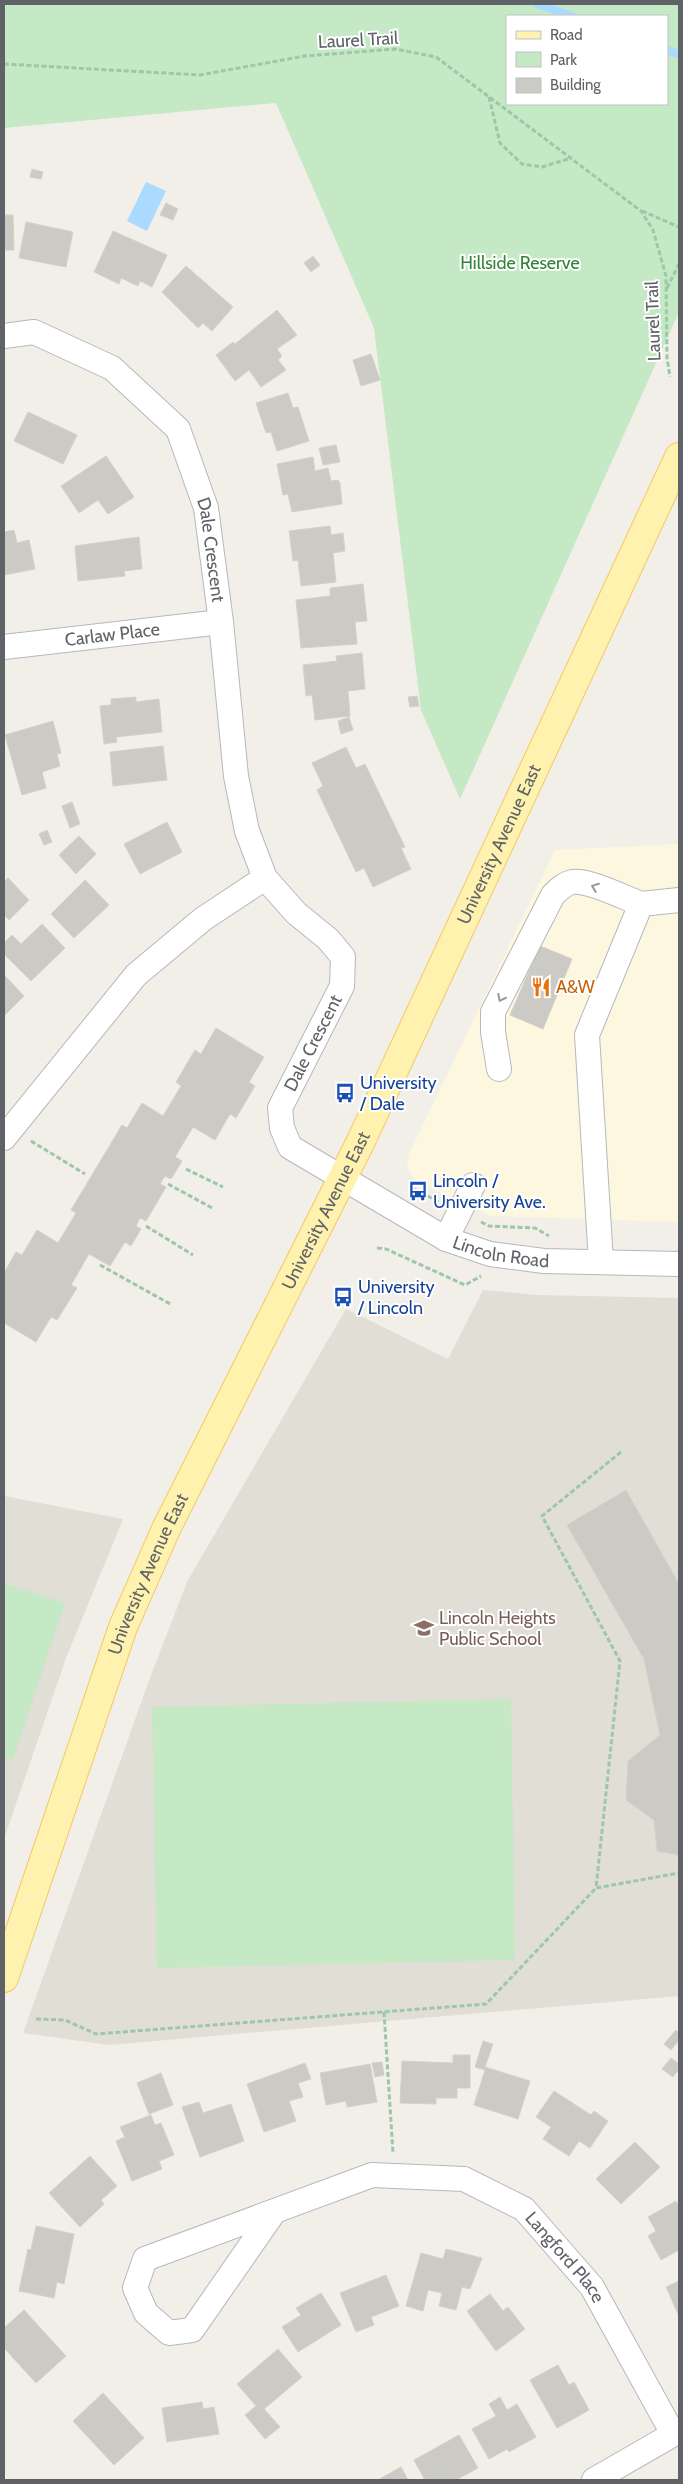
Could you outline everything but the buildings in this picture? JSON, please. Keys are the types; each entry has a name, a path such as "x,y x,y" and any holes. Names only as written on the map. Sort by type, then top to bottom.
{"main road":[{"name":"University Avenue East","path":"4,1978 123,1627 166,1529 342,1178 679,457"}],"street":[{"name":"Dale Crescent","path":"4,336 34,332 112,368 178,429 206,508 221,622 236,776 246,831 265,878 296,913 328,939 343,958 342,986 280,1108 282,1128 290,1147 342,1178"},
{"name":"Carlaw Place","path":"4,647 221,622"},
{"path":"7,1133 136,975 203,919 265,878"},
{"path":"499,1069 493,1032 494,1012 553,895 562,886 574,882 586,884 641,904 679,900"},
{"path":"602,1262 587,1035 641,904"},
{"name":"Lincoln Road","path":"342,1178 446,1239 490,1254 544,1260 679,1264"},
{"path":"446,1239 473,1185"},
{"name":"Langford Place","path":"274,2212 192,2330 169,2333 146,2313 134,2288 145,2259 372,2175 464,2179 524,2208 592,2287 676,2432"},
{"path":"594,2480 676,2432"}],"path":[{"name":"Laurel Trail","path":"4,64 200,75 305,56 394,49 436,56 641,211 653,230 666,276 666,358 670,377"},
{"path":"489,97 500,143 522,164 542,167 571,158"},
{"path":"641,211 679,227"},
{"path":"666,290 679,264"},
{"path":"7,1133 86,1174"},
{"path":"186,1169 223,1187"},
{"path":"168,1184 214,1209"},
{"path":"146,1226 193,1256"},
{"path":"377,1248 386,1249 465,1285"},
{"path":"100,1265 172,1306"},
{"path":"596,1888 620,1661 542,1516 620,1452"},
{"path":"36,2019 65,2020 96,2034 486,2004 596,1888 679,1873"},
{"path":"384,2012 395,2176"}],"shaded area":[{"path":"679,844 679,1222 491,1216 417,1182 407,1168 409,1154 555,850"},
{"name":"Lincoln Heights Public School","path":"483,1290 538,1295 679,1298 679,1996 109,2045 23,2033 151,1675 188,1580 346,1309 448,1359"},
{"path":"4,1496 123,1519 66,1658 4,1839"}],"green space":[{"name":"Hillside Reserve","path":"4,4 679,4 679,312 460,799 421,710 374,328 276,103 4,128"},
{"path":"4,1583 65,1603 13,1760 4,1757"},
{"path":"511,1699 515,1960 157,1968 152,1707"}],"water":[{"path":"146,182 166,191 147,231 127,221"}],"waterway":[{"path":"537,4 569,15"},
{"path":"668,50 679,54"}],"place":[{"name":"A&W","path":"541,987"},
{"name":"University / Dale","path":"345,1093"},
{"name":"Lincoln / University Ave.","path":"418,1191"},
{"name":"University / Lincoln","path":"343,1297"},
{"name":"Lincoln Heights Public School","path":"424,1628"}]}
